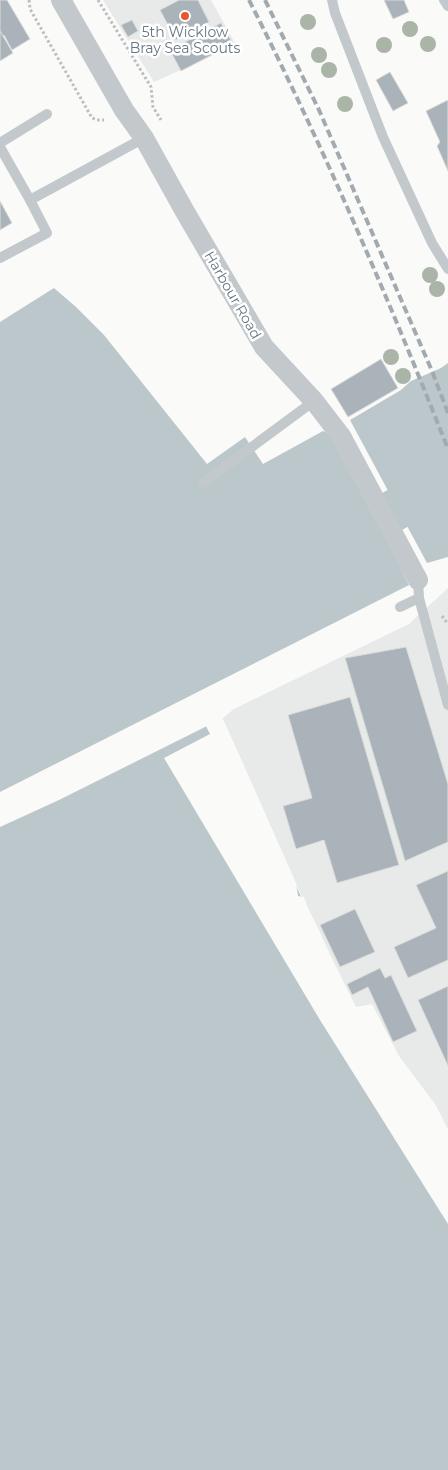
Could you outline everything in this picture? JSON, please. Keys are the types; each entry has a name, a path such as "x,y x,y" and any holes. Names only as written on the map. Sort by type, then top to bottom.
{"street":[{"name":"Harbour Road","path":"61,0 124,110 144,138 264,347 314,401 341,436 419,589"}],"lane":[{"path":"332,0 335,13 383,137 432,243 448,269"},
{"path":"444,0 448,6"},
{"path":"0,143 47,114"},
{"path":"30,200 144,138"},
{"path":"0,147 47,233 0,258"},
{"path":"203,483 314,401"},
{"path":"400,607 419,589 448,705"}],"path":[{"path":"29,0 30,9 92,118 100,121 106,119"},
{"path":"98,0 151,87 153,107"}],"shaded area":[{"path":"103,0 211,0 236,45 154,82"},
{"path":"54,288 104,335 207,464 245,437 263,464 323,431 332,435 409,585 0,792 0,322"},
{"path":"448,363 448,557 427,563 350,420 401,390 411,381"},
{"path":"448,588 448,1132 355,1010 318,928 279,850 223,718 234,709 409,624"},
{"path":"223,718 279,850 355,1010 397,1057 436,1109 448,1129 448,1470 0,1470 0,827 59,800"}],"pier":[{"path":"222,716 296,883 298,896 304,897 310,914 356,1007 372,1004 399,1056 435,1104 448,1129 448,1224 320,1020 164,758 210,734 205,724"}],"building":[{"path":"0,0 7,0 30,39 12,50 0,31"},
{"name":"5th Wicklow Bray Sea Scouts","path":"179,0 198,0 209,22 176,40 160,10"},
{"path":"384,0 404,0 409,12 393,19"},
{"path":"132,20 138,31 128,37 121,25"},
{"path":"221,23 233,44 181,71 170,50"},
{"path":"0,31 13,53 0,61"},
{"path":"390,72 408,103 393,111 376,80"},
{"path":"448,100 448,171 437,146 440,142 426,111"},
{"path":"0,201 12,223 0,230"},
{"path":"381,359 398,388 348,417 331,389"},
{"path":"406,647 448,784 448,842 405,861 345,658"},
{"path":"350,697 399,865 337,883 324,840 296,849 283,806 312,798 288,715"},
{"path":"448,871 448,960 408,978 394,947 436,928 416,885"},
{"path":"355,909 375,952 340,967 320,925"},
{"path":"380,968 385,978 391,975 417,1031 393,1042 368,987 352,995 347,984"},
{"path":"448,986 448,1066 418,1000"}],"waterway":[{"path":"377,520 448,480"}],"railway":[{"path":"249,0 303,110 354,222 448,449"},
{"path":"265,0 319,110 432,371 448,413"}],"place":[{"name":"5th Wicklow Bray Sea Scouts","path":"185,16"}]}
